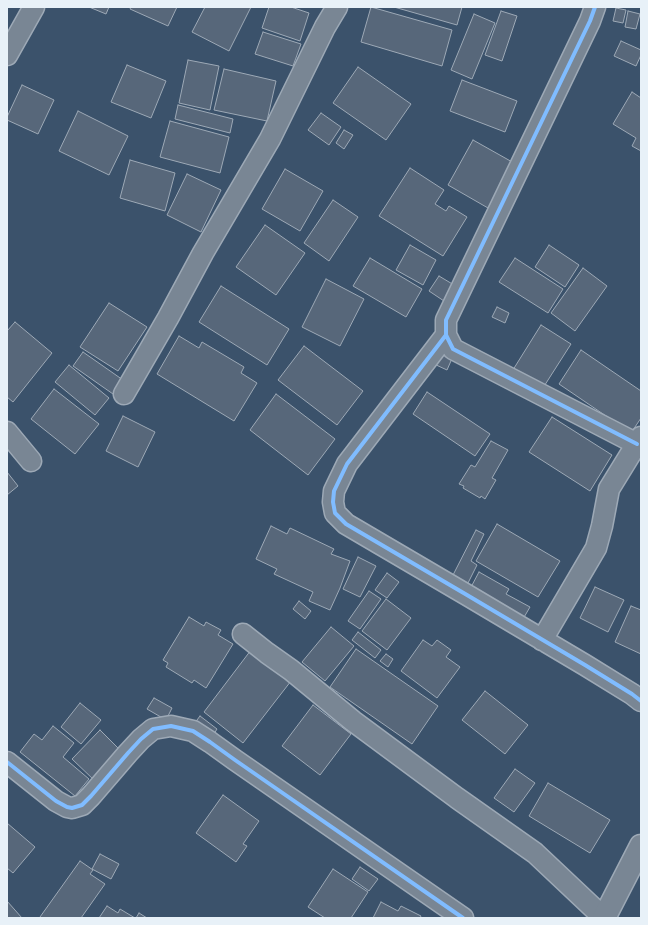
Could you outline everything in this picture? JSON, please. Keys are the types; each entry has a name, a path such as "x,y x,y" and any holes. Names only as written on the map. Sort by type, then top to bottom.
{"street":[{"path":"7,55 34,7"},
{"path":"124,394 168,318 203,253 270,139 325,27 338,7"},
{"path":"542,640 596,548 609,489 639,440 453,349 446,335 446,320 590,21 595,7"},
{"path":"446,335 347,464 334,491 333,502 335,513 346,524 467,595 632,694 641,701"},
{"path":"7,432 31,461"},
{"path":"243,634 291,670 365,730 535,853 604,918 641,846"},
{"path":"7,762 56,801 72,808 82,805 141,739 153,729 171,726 193,732 210,742 463,918"}],"building":[{"path":"89,7 109,7 106,14"},
{"path":"131,7 177,7 168,26 130,9"},
{"path":"205,7 251,7 229,51 192,32"},
{"path":"269,7 291,7 309,13 300,41 262,28"},
{"path":"371,7 452,30 442,66 361,42"},
{"path":"394,7 462,7 457,25"},
{"path":"616,8 626,10 623,23 613,21"},
{"path":"501,11 517,16 502,61 485,55"},
{"path":"628,11 640,14 636,29 625,27"},
{"path":"474,14 495,23 472,79 451,70"},
{"path":"263,32 301,44 293,66 255,54"},
{"path":"621,41 641,50 641,55 636,66 614,56"},
{"path":"188,60 219,66 210,110 179,103"},
{"path":"127,65 166,81 151,118 111,102"},
{"path":"358,67 411,104 386,140 333,103"},
{"path":"224,69 276,81 267,121 214,110"},
{"path":"462,80 517,101 505,132 450,111"},
{"path":"22,85 54,100 38,134 7,120"},
{"path":"632,92 641,98 641,151 632,146 636,138 613,124"},
{"path":"178,105 233,119 230,133 175,119"},
{"path":"78,111 128,136 109,175 59,151"},
{"path":"321,113 341,127 329,145 308,130"},
{"path":"170,121 229,137 220,173 160,157"},
{"path":"344,130 353,135 344,149 336,143"},
{"path":"473,140 514,163 488,208 448,185"},
{"path":"130,160 175,173 165,211 120,198"},
{"path":"410,168 444,190 435,204 446,211 449,206 467,217 443,256 379,216"},
{"path":"285,169 323,191 300,231 262,209"},
{"path":"187,174 221,190 201,232 167,215"},
{"path":"333,200 358,217 329,261 304,243"},
{"path":"265,225 305,253 276,295 236,267"},
{"path":"410,245 436,260 423,285 396,270"},
{"path":"549,245 579,265 565,287 535,267"},
{"path":"370,258 422,289 406,317 353,286"},
{"path":"515,258 563,289 548,313 499,282"},
{"path":"583,268 607,286 575,331 551,313"},
{"path":"439,276 454,285 444,301 429,291"},
{"path":"326,279 364,299 340,346 302,327"},
{"path":"221,286 289,329 267,365 199,322"},
{"path":"109,303 147,327 118,371 80,347"},
{"path":"497,307 509,313 505,323 492,317"},
{"path":"15,322 52,353 13,402 7,397 7,331"},
{"path":"541,325 571,344 541,391 511,373"},
{"path":"179,336 199,348 202,342 244,367 241,373 257,383 234,421 157,374"},
{"path":"304,346 363,391 337,425 278,380"},
{"path":"442,348 454,354 447,370 434,364"},
{"path":"581,350 641,391 641,418 631,433 559,384"},
{"path":"83,352 123,380 113,394 73,366"},
{"path":"69,365 109,398 95,415 55,382"},
{"path":"54,389 99,424 75,454 31,419"},
{"path":"427,392 490,434 475,456 413,414"},
{"path":"276,394 335,439 308,475 250,430"},
{"path":"123,416 155,432 138,467 106,451"},
{"path":"552,417 612,455 590,491 529,452"},
{"path":"491,441 508,450 492,478 496,480 485,499 481,496 480,498 459,484 471,465 475,467"},
{"path":"7,472 18,486 7,495"},
{"path":"497,524 560,561 538,597 476,561"},
{"path":"271,526 287,534 290,528 334,549 331,554 350,561 330,610 309,601 313,592 274,574 277,569 256,559"},
{"path":"476,530 484,534 471,561 477,565 467,585 452,577"},
{"path":"358,557 376,566 360,597 343,589"},
{"path":"479,572 509,589 506,594 530,607 523,619 470,589"},
{"path":"387,573 399,582 387,598 375,590"},
{"path":"595,587 624,600 608,632 580,618"},
{"path":"369,591 381,599 360,629 348,621"},
{"path":"386,599 411,618 387,650 362,631"},
{"path":"299,601 311,611 305,619 293,609"},
{"path":"631,606 641,610 641,654 615,642"},
{"path":"189,617 204,626 206,622 221,630 218,635 233,644 206,688 194,680 192,683 166,667 168,663 163,660"},
{"path":"331,627 354,646 325,681 302,662"},
{"path":"358,632 381,650 375,658 352,640"},
{"path":"423,640 432,646 437,640 451,650 446,657 460,667 437,698 401,671"},
{"path":"356,649 438,706 412,744 330,687"},
{"path":"251,650 291,681 243,743 204,712"},
{"path":"386,654 393,659 388,667 380,661"},
{"path":"485,691 528,725 505,754 462,720"},
{"path":"154,698 172,708 166,720 147,709"},
{"path":"80,703 101,720 81,744 61,727"},
{"path":"313,705 351,734 320,775 282,746"},
{"path":"200,716 217,729 212,737 194,724"},
{"path":"53,726 74,743 63,757 89,779 75,796 20,752 34,734 42,740"},
{"path":"100,730 122,752 95,781 72,759"},
{"path":"515,769 535,783 514,812 494,798"},
{"path":"548,783 610,820 590,853 529,816"},
{"path":"223,795 259,821 243,844 247,846 236,862 196,833"},
{"path":"7,823 35,847 13,873 7,868"},
{"path":"100,854 119,864 111,879 92,869"},
{"path":"80,861 93,870 90,874 105,884 81,918 40,917"},
{"path":"360,867 378,879 369,891 352,879"},
{"path":"333,869 368,892 351,918 325,918 308,907"},
{"path":"7,901 22,918 7,918"},
{"path":"381,902 398,911 401,906 421,916 420,918 373,918"},
{"path":"107,906 118,913 120,909 135,918 99,918"},
{"path":"139,913 147,918 136,918"}],"cycle path":[{"path":"595,7 590,21 446,320 446,335 453,349 637,444"},
{"path":"446,335 347,464 334,491 333,502 335,513 346,524 585,665 641,701"},
{"path":"7,762 56,801 72,808 82,805 141,739 153,729 171,726 193,731 463,918"}]}
